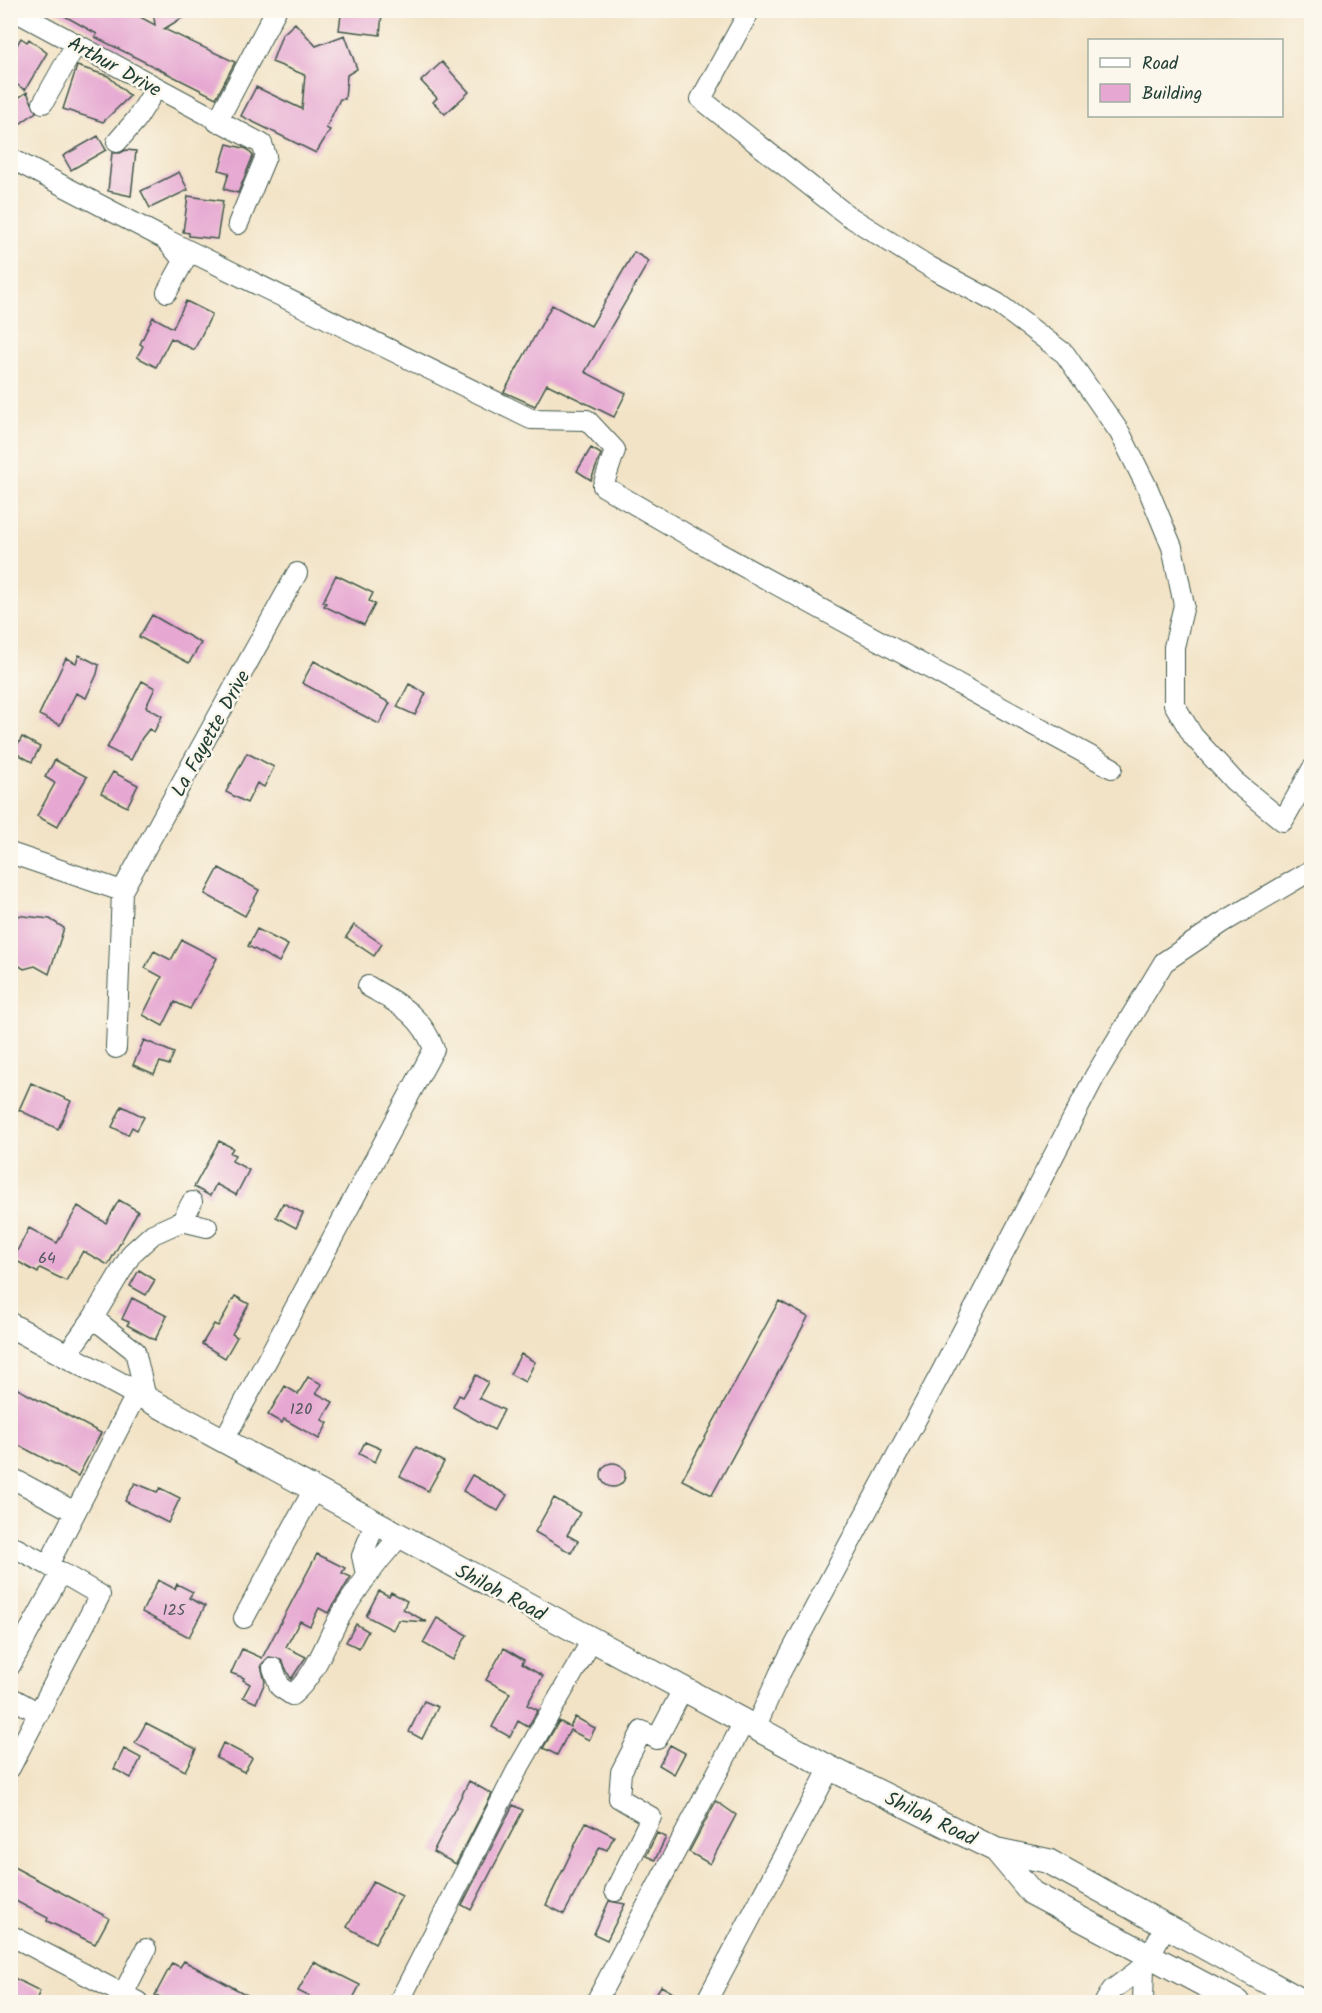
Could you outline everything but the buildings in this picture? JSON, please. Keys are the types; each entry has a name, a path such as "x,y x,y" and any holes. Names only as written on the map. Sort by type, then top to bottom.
{"main road":[{"name":"Shiloh Road","path":"10,1325 830,1768 996,1850 1048,1861 1304,2002"},
{"name":"Shiloh Road","path":"996,1850 1032,1893 1147,1960 1238,2002"}],"street":[{"name":"Arthur Drive","path":"13,10 47,18 76,44 217,122 262,144 266,156 238,224"},
{"path":"217,122 276,10"},
{"path":"750,10 700,99 847,215 930,267 997,303 1065,354 1120,433 1149,489 1172,547 1184,605 1174,647 1174,704 1193,736 1234,781 1283,821 1311,769"},
{"path":"43,103 76,44"},
{"path":"117,142 136,120 156,88"},
{"path":"10,158 165,239 531,419 587,420 615,450 603,486 758,574 1112,768"},
{"path":"165,239 184,261 167,292"},
{"name":"La Fayette Drive","path":"116,1048 122,891 208,739 297,573"},
{"path":"10,853 122,891"},
{"path":"596,2002 780,1673 942,1371 1095,1076 1164,962 1222,923 1311,869"},
{"path":"224,1440 434,1049 427,1031 411,1012 368,986"},
{"path":"182,1221 192,1202"},
{"path":"67,1354 93,1318 132,1253 153,1234 182,1221 207,1227"},
{"path":"10,1666 54,1569 75,1512 142,1395 135,1351 93,1318"},
{"path":"10,1477 75,1512"},
{"path":"244,1618 314,1489"},
{"path":"366,1574 362,1556 375,1524"},
{"path":"273,1668 280,1687 292,1695 306,1684 338,1620 366,1574 399,1537"},
{"path":"10,1545 100,1595 10,1768"},
{"path":"399,2002 516,1772 592,1640"},
{"path":"615,1891 651,1817 619,1798 621,1772 642,1731 657,1739 683,1689"},
{"path":"10,1697 39,1713"},
{"path":"706,2002 830,1768"},
{"path":"1105,2002 1112,1990 1147,1960 1165,1927"},
{"path":"10,1935 126,2000 146,1949"},
{"path":"1143,2002 1147,1960"}]}
